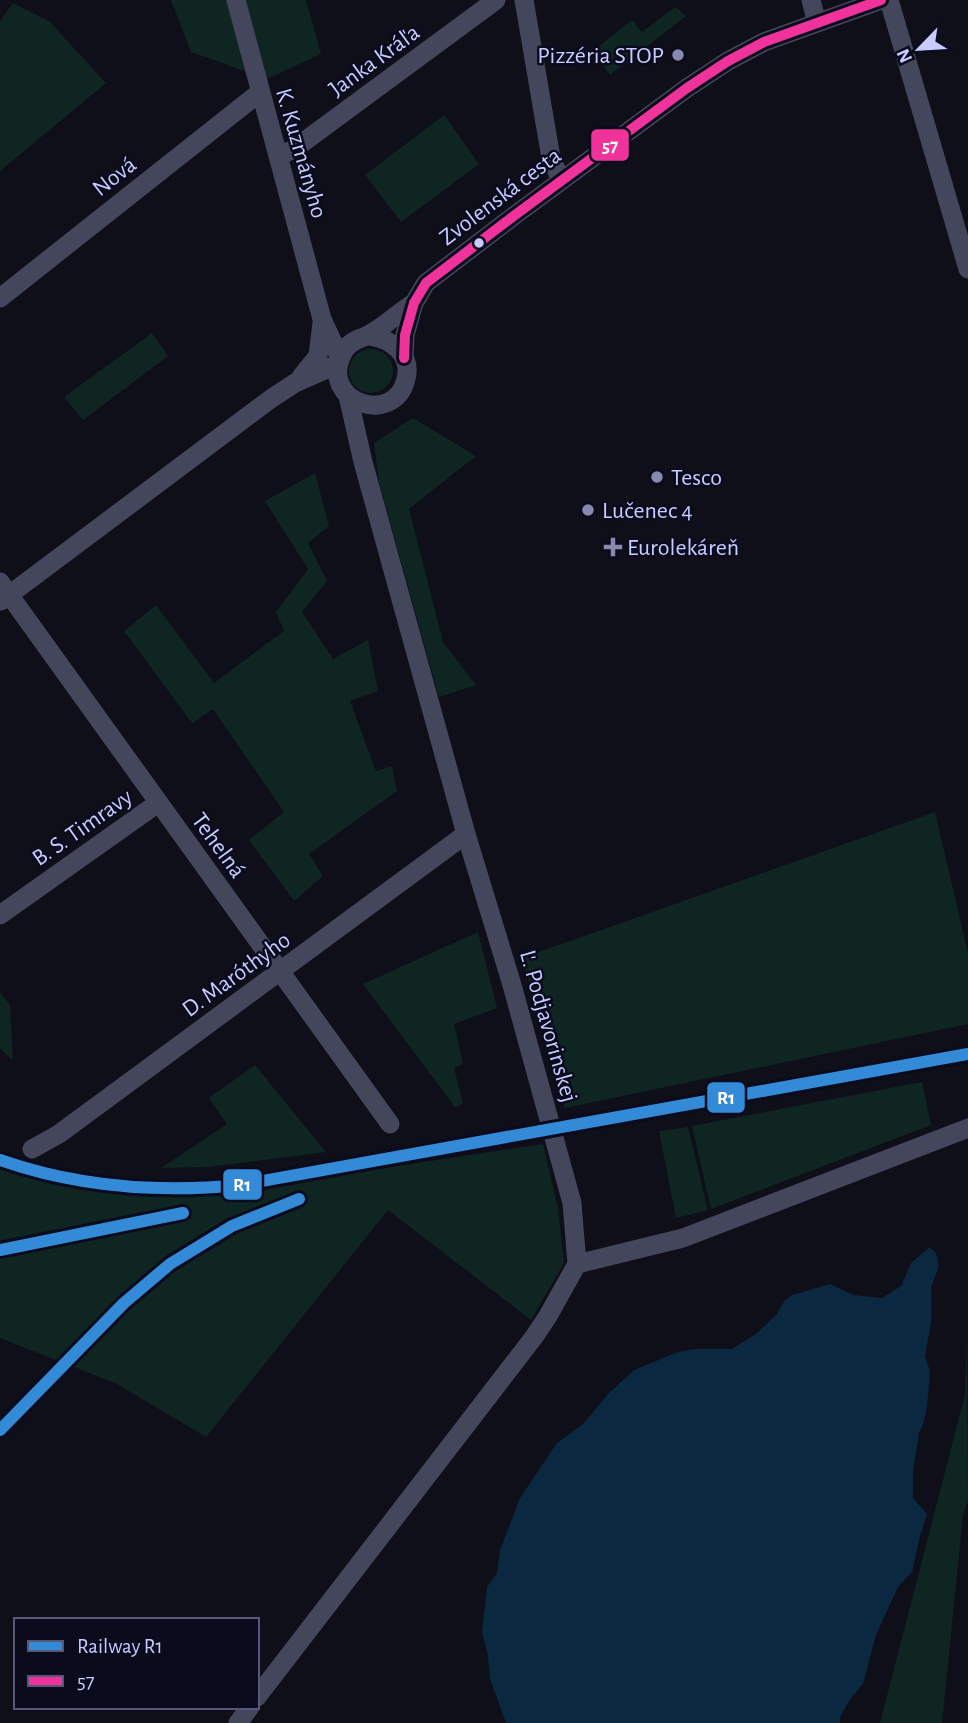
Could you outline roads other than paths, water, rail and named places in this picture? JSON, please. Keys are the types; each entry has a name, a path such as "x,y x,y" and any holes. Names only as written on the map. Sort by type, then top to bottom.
{"street":[{"name":"K. Kuzmányho","path":"236,0 322,319 339,361"},
{"name":"Janka Kráľa","path":"279,156 294,149 496,0"},
{"path":"524,0 551,158 562,180"},
{"path":"811,0 817,23"},
{"name":"Zvolenská cesta","path":"379,405 388,402 402,390 407,373 404,358 405,334 414,303 426,284 562,180 728,61 764,43 881,0"},
{"path":"889,0 968,269"},
{"name":"Nová","path":"0,298 259,93"},
{"name":"Zvolenská cesta","path":"3,592 251,412 295,383 339,361 344,350 414,303"},
{"name":"K. Kuzmányho","path":"295,383 318,356 322,319"},
{"path":"322,319 338,331 391,342 404,358"},
{"path":"339,361 338,377 346,393"},
{"path":"295,383 316,384 346,393 363,404 379,405 361,447"},
{"name":"Ľ. Podjavorinskej","path":"346,393 466,834 554,1130 572,1203 577,1264"},
{"name":"Tehelná","path":"3,592 282,971 390,1124"},
{"name":"B. S. Timravy","path":"0,915 158,803"},
{"name":"D. Maróthyho","path":"32,1149 59,1134 466,834"},
{"path":"259,1695 534,1337 577,1264 684,1238 968,1128"}],"water":[{"path":"930,1247 936,1253 939,1266 931,1288 931,1323 925,1356 930,1371 927,1407 919,1433 913,1471 913,1498 927,1514 912,1572 898,1587 876,1635 863,1684 849,1701 840,1717 840,1723 506,1723 490,1679 482,1632 487,1587 497,1573 500,1550 520,1498 557,1443 583,1424 609,1393 634,1370 678,1352 732,1349 756,1334 792,1295 830,1284 853,1295 882,1298 901,1286 911,1263"}],"rail line":[{"name":"R1","path":"0,1160 59,1176 119,1186 180,1188 240,1185 968,1054"},
{"name":"R1","path":"0,1430 124,1303 170,1264 232,1226 299,1199"},
{"name":"R1","path":"0,1250 183,1213"}],"place":[{"name":"Pizzéria STOP","path":"678,55"},
{"name":"Tesco","path":"657,477"},
{"name":"Lučenec 4","path":"588,510"},
{"name":"Eurolekáreň","path":"613,547"}]}
